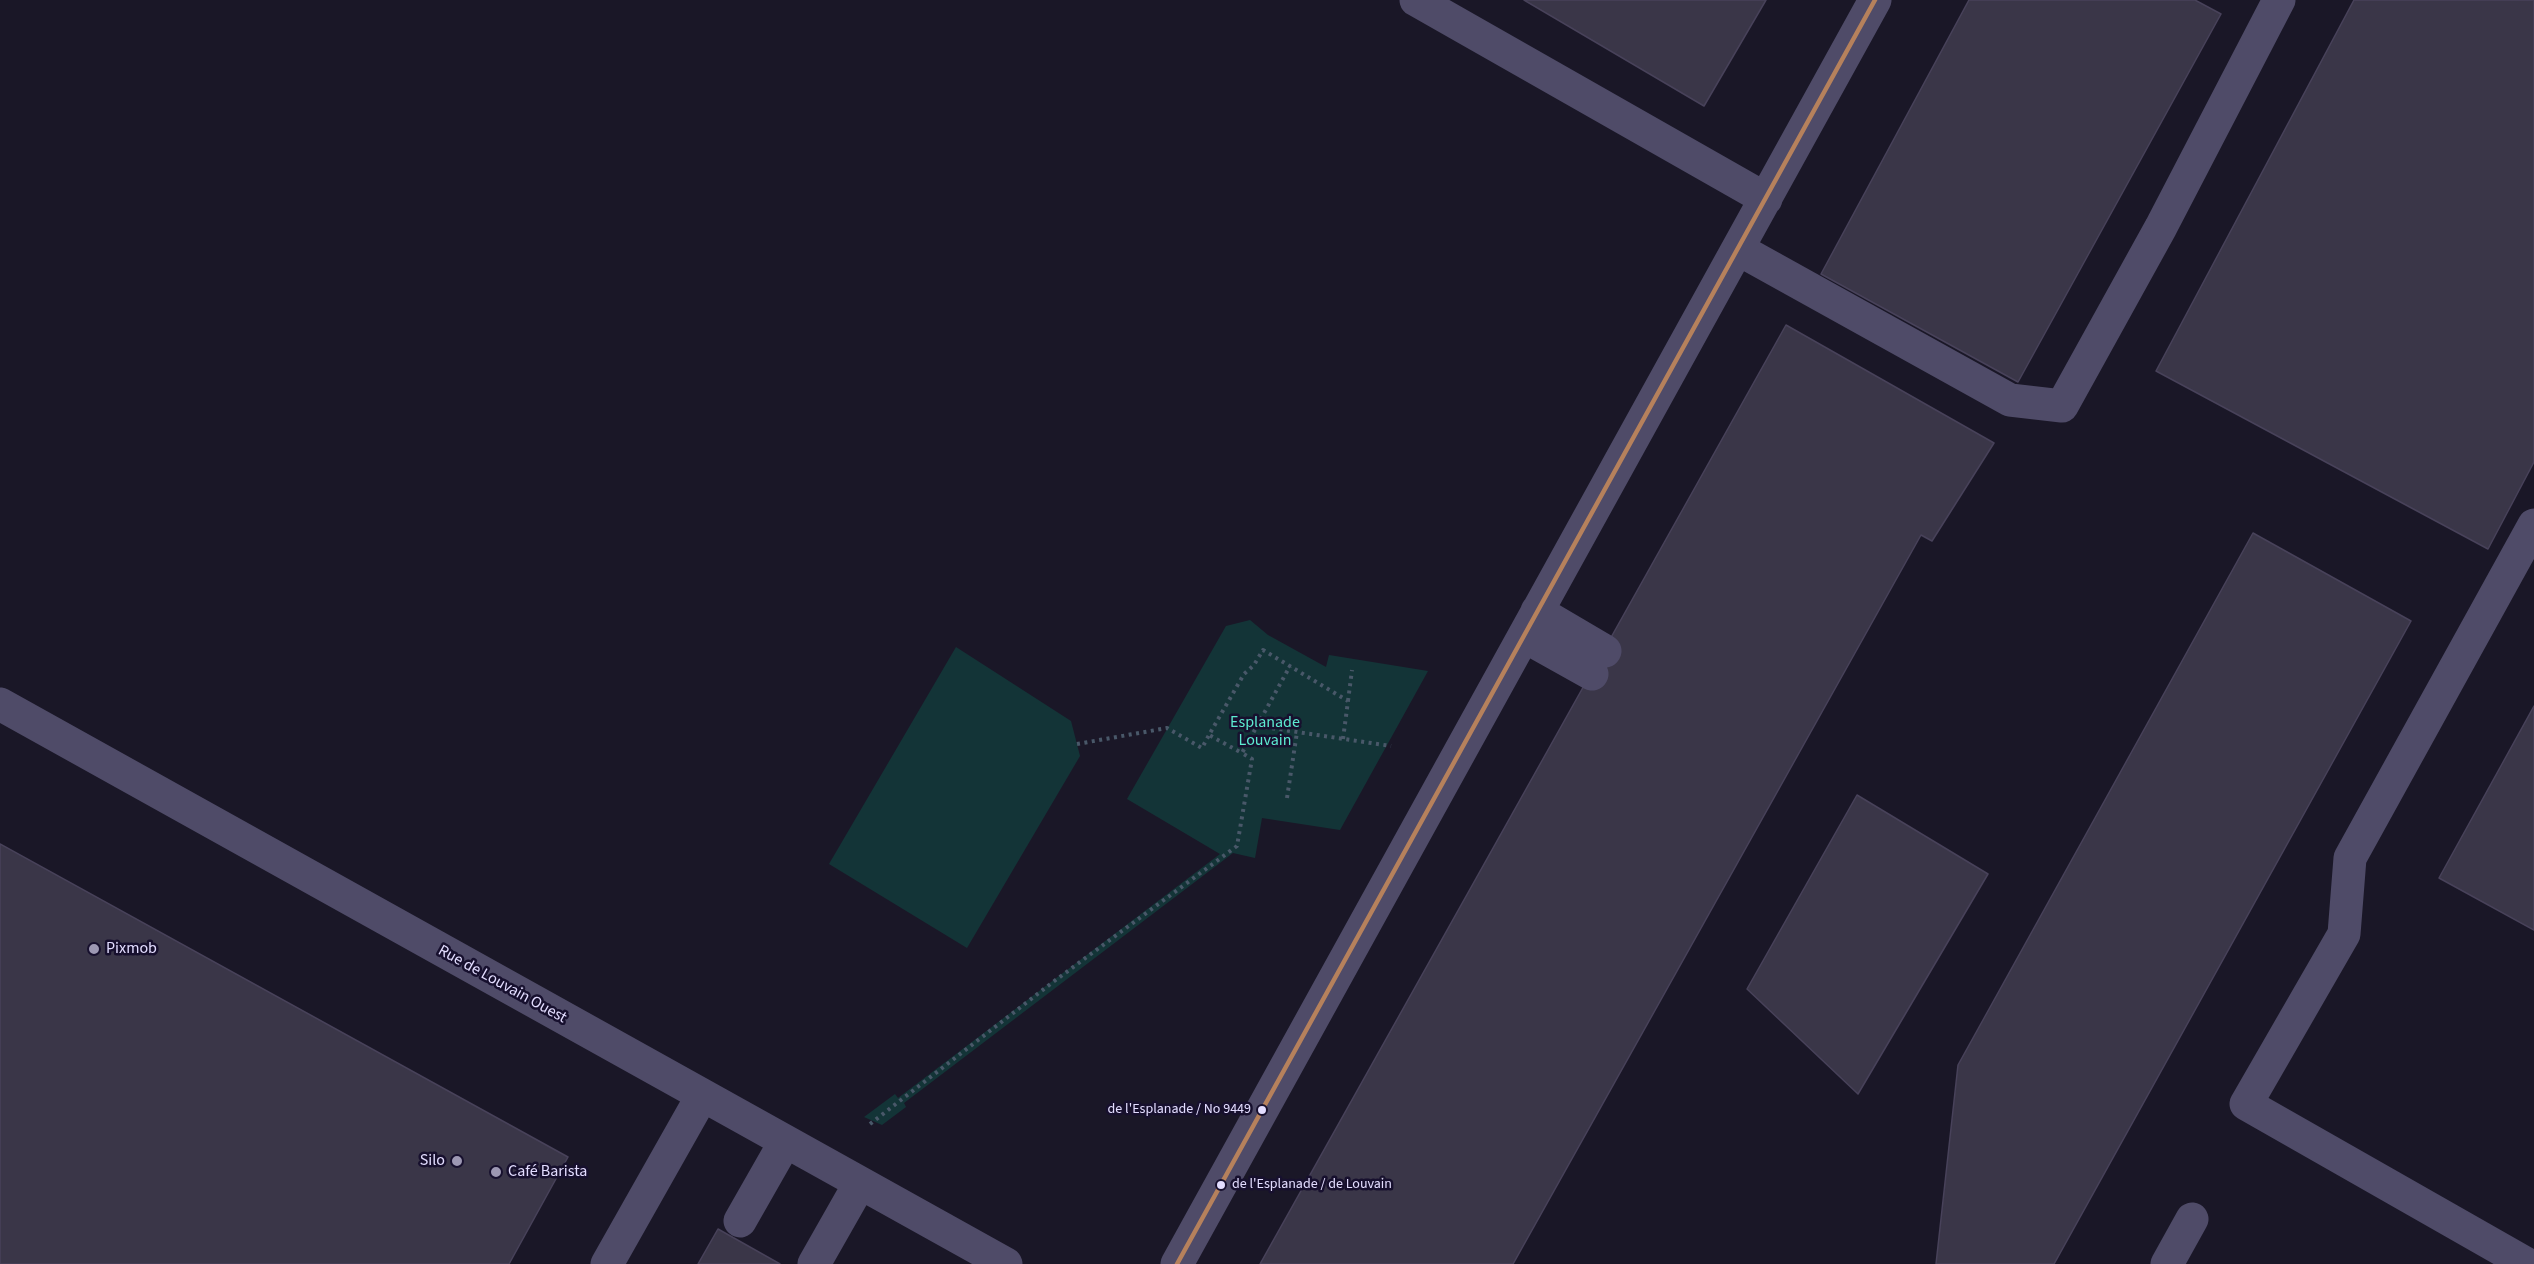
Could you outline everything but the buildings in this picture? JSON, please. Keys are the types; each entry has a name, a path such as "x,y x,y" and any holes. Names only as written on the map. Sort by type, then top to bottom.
{"street":[{"path":"1416,0 1766,199"},
{"path":"1177,1264 1875,0"},
{"path":"1738,249 2010,400 2062,406 2161,227 2279,0"},
{"path":"2527,1264 2246,1104 2344,934 2350,858 2534,525"},
{"path":"1531,624 1598,663"},
{"name":"Rue de Louvain Ouest","path":"0,705 860,1183 992,1261"},
{"path":"607,1264 702,1096"},
{"path":"740,1221 785,1142"},
{"path":"814,1264 860,1183"},
{"path":"2167,1264 2192,1220"}],"path":[{"path":"1077,744 1167,728 1202,748 1244,674 1254,666 1263,650 1348,701"},
{"path":"1242,753 1290,666"},
{"path":"1343,739 1352,670"},
{"path":"1257,726 1391,746"},
{"path":"1287,798 1297,732"},
{"path":"870,1124 1053,982 1237,846 1252,759 1209,735"}],"green space":[{"name":"Esplanade Louvain","path":"1250,620 1268,635 1326,667 1329,655 1428,671 1340,830 1262,818 1255,858 1233,853 904,1103 906,1107 882,1125 864,1117 895,1094 898,1098 1220,854 1127,799 1226,626"},
{"path":"956,647 1071,721 1080,756 967,948 829,864"}],"transit line":[{"path":"1177,1264 1875,0"}],"place":[{"name":"Pixmob","path":"94,949"},
{"name":"de l'Esplanade / No 9449","path":"1262,1110"},
{"name":"Silo","path":"457,1161"},
{"name":"Café Barista","path":"496,1172"},
{"name":"de l'Esplanade / de Louvain","path":"1221,1185"}]}
